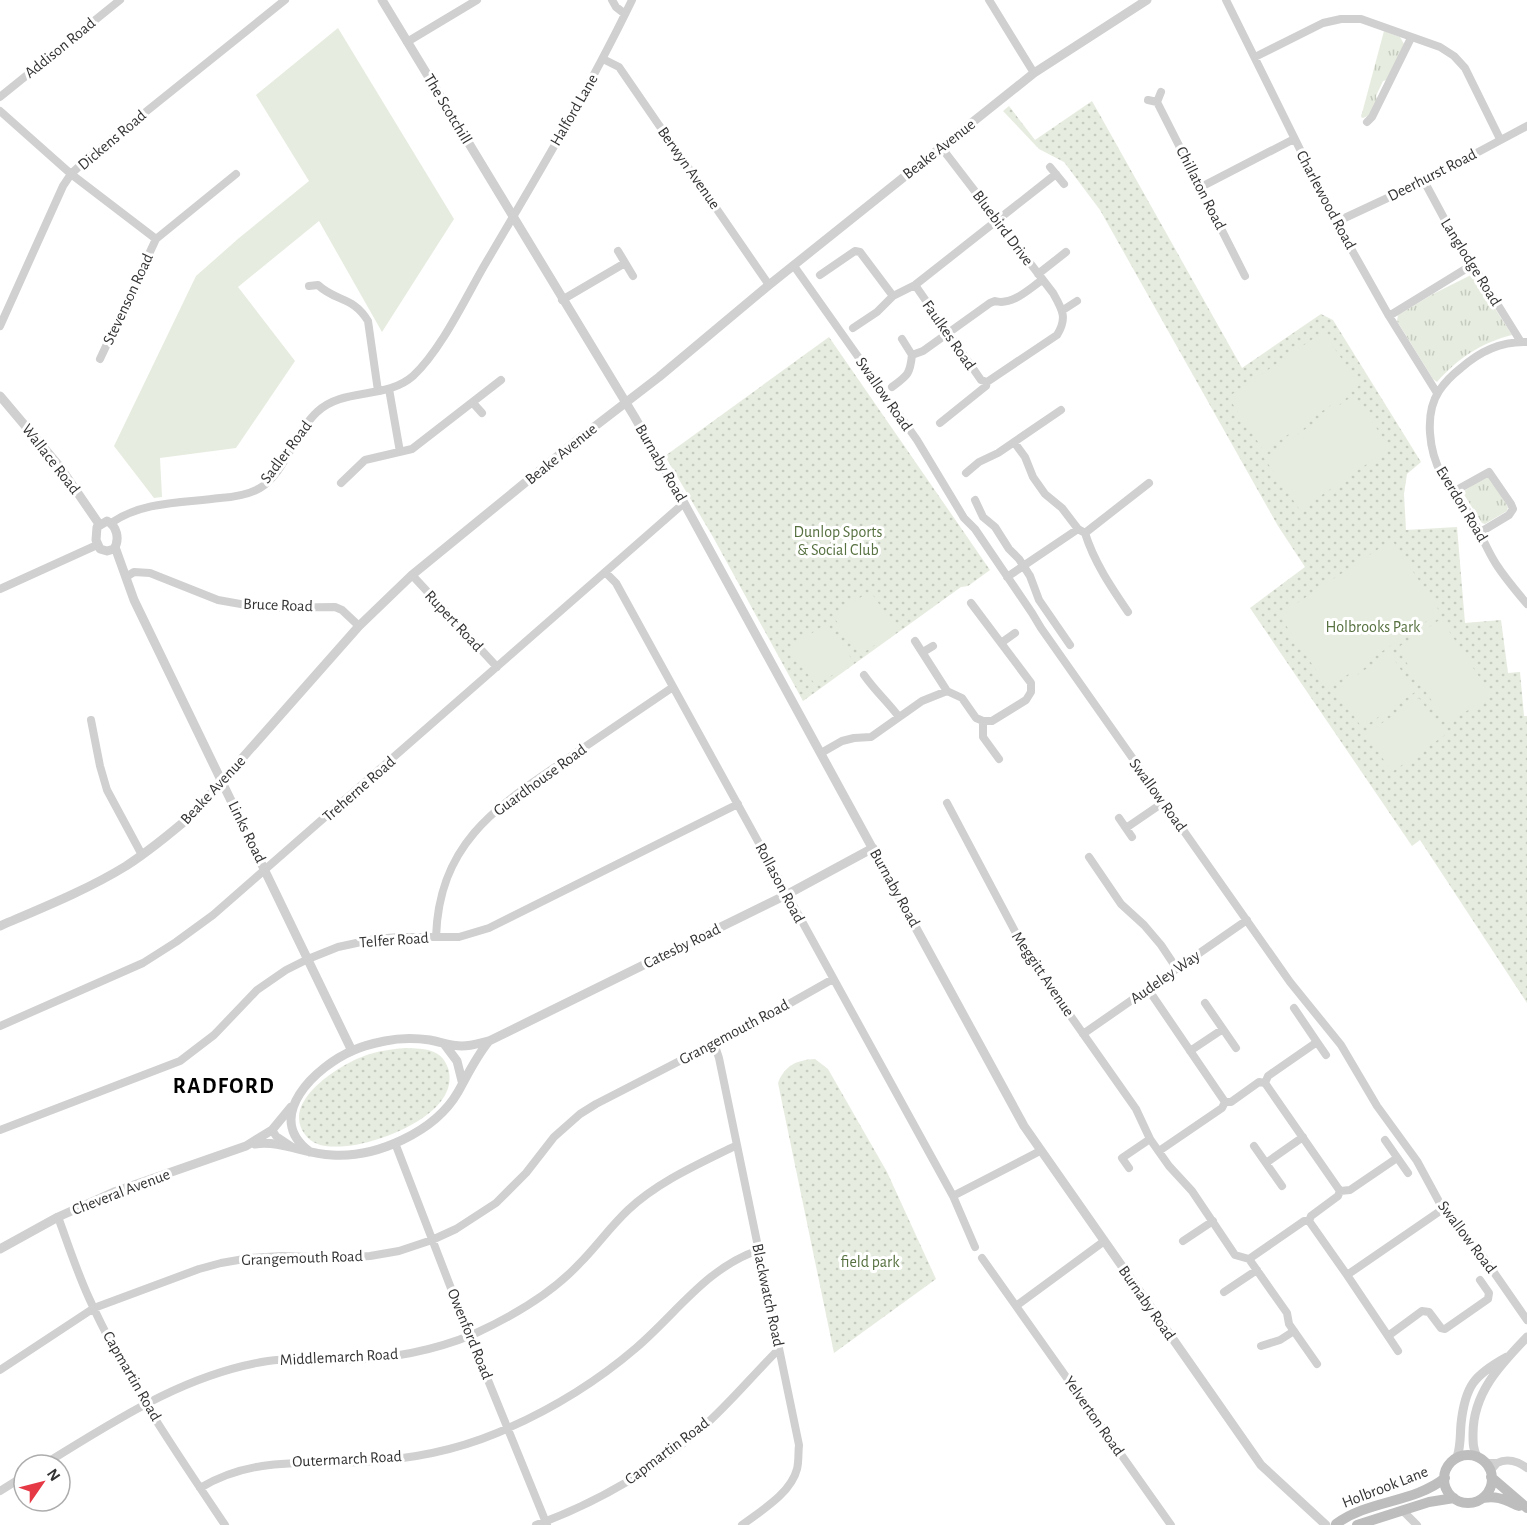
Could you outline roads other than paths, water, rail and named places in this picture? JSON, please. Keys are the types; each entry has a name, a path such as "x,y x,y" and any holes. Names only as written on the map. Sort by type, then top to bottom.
{"main road":[{"path":"1470,1455 1488,1466 1527,1509 1492,1496 1467,1503 1454,1498 1447,1489 1445,1478 1448,1466 1457,1457 1470,1455"},
{"path":"1485,1498 1490,1488 1488,1466"},
{"name":"Holbrook Lane","path":"1331,1525 1350,1515 1431,1487 1445,1478"},
{"name":"Holbrook Lane","path":"1357,1525 1445,1498 1454,1498"}],"street":[{"name":"Addison Road","path":"0,97 120,0"},
{"name":"Dickens Road","path":"0,326 63,186 71,174 285,0"},
{"name":"The Scotchill","path":"382,0 513,218"},
{"path":"407,42 477,0"},
{"path":"612,0 616,7 625,14"},
{"name":"Halford Lane","path":"513,218 603,59 632,0"},
{"path":"989,0 1034,73"},
{"name":"Beake Avenue","path":"0,926 124,867 192,815 359,626 412,575 1034,73 1147,0"},
{"name":"Charlewood Road","path":"1226,0 1336,222 1389,316 1437,393"},
{"path":"1255,57 1323,23 1341,19 1361,19 1440,47 1460,62 1500,139"},
{"path":"1367,122 1372,117 1411,38"},
{"name":"Berwyn Avenue","path":"603,59 619,67 769,285"},
{"path":"1148,100 1157,102 1161,92"},
{"name":"Chillaton Road","path":"1157,102 1245,276"},
{"name":"Stevenson Road","path":"0,111 71,174 156,239"},
{"name":"Deerhurst Road","path":"1336,222 1424,181 1527,126"},
{"path":"1201,187 1294,140"},
{"name":"Bluebird Drive","path":"941,147 1063,310"},
{"path":"1050,167 1064,184"},
{"name":"Stevenson Road","path":"100,359 156,239 236,174"},
{"path":"853,328 877,312 893,296 915,285 1056,174"},
{"name":"Langlodge Road","path":"1424,181 1444,220 1524,342"},
{"name":"Burnaby Road","path":"513,218 684,503 1024,1126 1261,1465 1331,1525"},
{"name":"Sadler Road","path":"111,523 136,509 234,497 257,489 274,474 308,421 321,408 346,397 389,389 412,377 430,356 513,218"},
{"path":"618,251 633,276"},
{"path":"820,275 855,251 860,252 893,296"},
{"path":"912,355 923,351 990,303 995,301 1003,303 1016,298 1066,252"},
{"path":"562,300 625,263"},
{"path":"1389,316 1472,265"},
{"name":"Swallow Road","path":"794,266 917,441 964,518 975,529 1041,628 1290,982 1341,1045 1377,1106 1417,1161 1443,1209 1477,1248 1527,1320"},
{"path":"309,286 317,281 326,292 354,304 368,321 378,391"},
{"name":"Faulkes Road","path":"915,285 981,380 987,382"},
{"path":"940,423 986,386 987,382 1057,335 1063,324 1063,310 1077,301"},
{"path":"892,387 908,375 912,355 902,339"},
{"path":"1437,393 1451,376 1476,357 1501,345 1524,342"},
{"path":"342,483 365,460 412,449 501,380"},
{"path":"389,389 400,452"},
{"name":"Everdon Road","path":"1437,393 1431,412 1432,452 1441,473 1465,506 1497,566 1527,604"},
{"name":"Wallace Road","path":"0,396 60,467 99,524"},
{"path":"473,403 482,414"},
{"path":"966,473 979,462 998,453 1061,410"},
{"path":"1014,442 1045,494 1062,508 1081,531 1110,587 1128,612"},
{"path":"1453,492 1489,472 1511,504 1513,509 1509,515 1479,533"},
{"path":"1007,577 1081,531 1149,483"},
{"path":"975,500 983,516 998,530 1009,549 1024,566 1039,600 1070,645"},
{"name":"Treherne Road","path":"0,1026 143,963 213,915 684,503"},
{"path":"107,521 111,523 117,536 116,547 107,551 101,550 97,545 95,534 99,524 107,521"},
{"path":"0,589 97,545"},
{"name":"Links Road","path":"116,547 142,618 352,1050"},
{"name":"Bruce Road","path":"126,577 134,572 150,573 218,600 262,608 335,607 342,610 359,626"},
{"name":"Rollason Road","path":"604,572 616,583 738,804 953,1196 975,1247"},
{"name":"Rupert Road","path":"412,575 497,667"},
{"path":"915,641 947,691 962,698 976,718 983,722 992,722 1026,700 1031,692 1031,683 971,603"},
{"path":"1001,643 1015,633"},
{"path":"923,652 933,646"},
{"path":"864,675 877,694 887,700 899,717"},
{"name":"Guardhouse Road","path":"436,937 436,919 442,893 454,861 488,818 512,796 673,687"},
{"path":"821,753 842,741 871,737 922,701 947,691"},
{"path":"91,720 107,790 142,855"},
{"path":"983,722 983,737 999,759"},
{"path":"1126,828 1164,802"},
{"name":"Meggitt Avenue","path":"946,803 1027,954 1136,1109 1150,1139 1169,1166 1192,1191 1235,1255 1249,1259 1287,1313 1289,1324 1317,1364"},
{"name":"Telfer Road","path":"0,1130 180,1061 214,1035 257,990 286,970 308,959 338,947 375,939 459,938 489,928 738,804"},
{"path":"1119,818 1132,837"},
{"name":"Catesby Road","path":"445,1045 463,1047 489,1041 786,895 873,848"},
{"path":"1089,857 1121,904 1144,925 1177,969"},
{"name":"Audeley Way","path":"1083,1034 1247,920"},
{"name":"Grangemouth Road","path":"0,1370 94,1308 177,1276 221,1263 250,1258 370,1256 399,1251 432,1240 471,1220 496,1203 526,1173 554,1137 580,1114 833,979"},
{"path":"1148,989 1225,1102"},
{"path":"1205,1003 1236,1048"},
{"path":"1294,1008 1326,1055"},
{"path":"1190,1052 1223,1029"},
{"path":"413,1039 432,1041 445,1045 457,1061 462,1081 458,1092 429,1124 395,1143 376,1150 347,1155 322,1155 310,1152 300,1144 290,1125 294,1103 314,1077 352,1050 385,1041 413,1039"},
{"name":"Catesby Road","path":"462,1081 489,1041"},
{"path":"1265,1083 1268,1076 1317,1042"},
{"name":"Blackwatch Road","path":"714,1043 799,1445 797,1470 790,1485 742,1525"},
{"path":"1225,1102 1231,1102 1259,1082 1265,1083 1340,1191"},
{"path":"1159,1151 1222,1108 1225,1102"},
{"name":"Cheveral Avenue","path":"246,1146 272,1130 294,1103"},
{"path":"272,1130 284,1142 295,1148"},
{"path":"1266,1163 1303,1137"},
{"path":"1129,1168 1122,1158 1150,1139"},
{"path":"1385,1140 1408,1173"},
{"name":"Cheveral Avenue","path":"0,1248 58,1217 114,1192 246,1146 264,1143 310,1152"},
{"name":"Owenford Road","path":"395,1143 546,1523"},
{"name":"Middlemarch Road","path":"62,1453 146,1403 219,1372 280,1360 343,1360 403,1355 471,1335 513,1314 569,1274 627,1211 642,1198 667,1181 737,1145"},
{"path":"1254,1146 1282,1186"},
{"path":"953,1196 1040,1150"},
{"path":"1340,1191 1350,1190 1397,1158"},
{"path":"1309,1221 1311,1216 1338,1196 1340,1191"},
{"path":"1347,1275 1443,1209"},
{"name":"Capmartin Road","path":"58,1217 94,1308 146,1403 225,1525"},
{"path":"1183,1241 1213,1221"},
{"path":"1249,1259 1304,1221 1309,1221"},
{"path":"1309,1221 1398,1351"},
{"path":"1016,1306 1103,1242"},
{"name":"Outermarch Road","path":"200,1488 232,1472 253,1467 285,1462 361,1462 405,1457 458,1446 508,1428 557,1404 604,1374 638,1346 711,1276 738,1257 759,1250"},
{"name":"Yelverton Road","path":"982,1258 1172,1525"},
{"path":"1224,1292 1257,1270"},
{"path":"1388,1336 1422,1311 1429,1312 1440,1328 1446,1329 1488,1299 1489,1293 1480,1280"},
{"path":"1261,1346 1280,1340 1294,1331"},
{"path":"1527,1337 1484,1387 1473,1416 1473,1448 1488,1466 1510,1460 1527,1468"},
{"name":"Capmartin Road","path":"536,1525 546,1523 600,1497 677,1448 729,1402 779,1349"},
{"path":"1457,1457 1464,1402 1471,1384 1491,1365 1509,1356"},
{"path":"1402,1510 1417,1525"}],"district":[{"name":"RADFORD","path":"224,1086"}],"park label":[{"name":"Dunlop Sports & Social Club","path":"838,541"},
{"name":"Holbrooks Park","path":"1373,627"},
{"name":"field park","path":"870,1262"}]}
